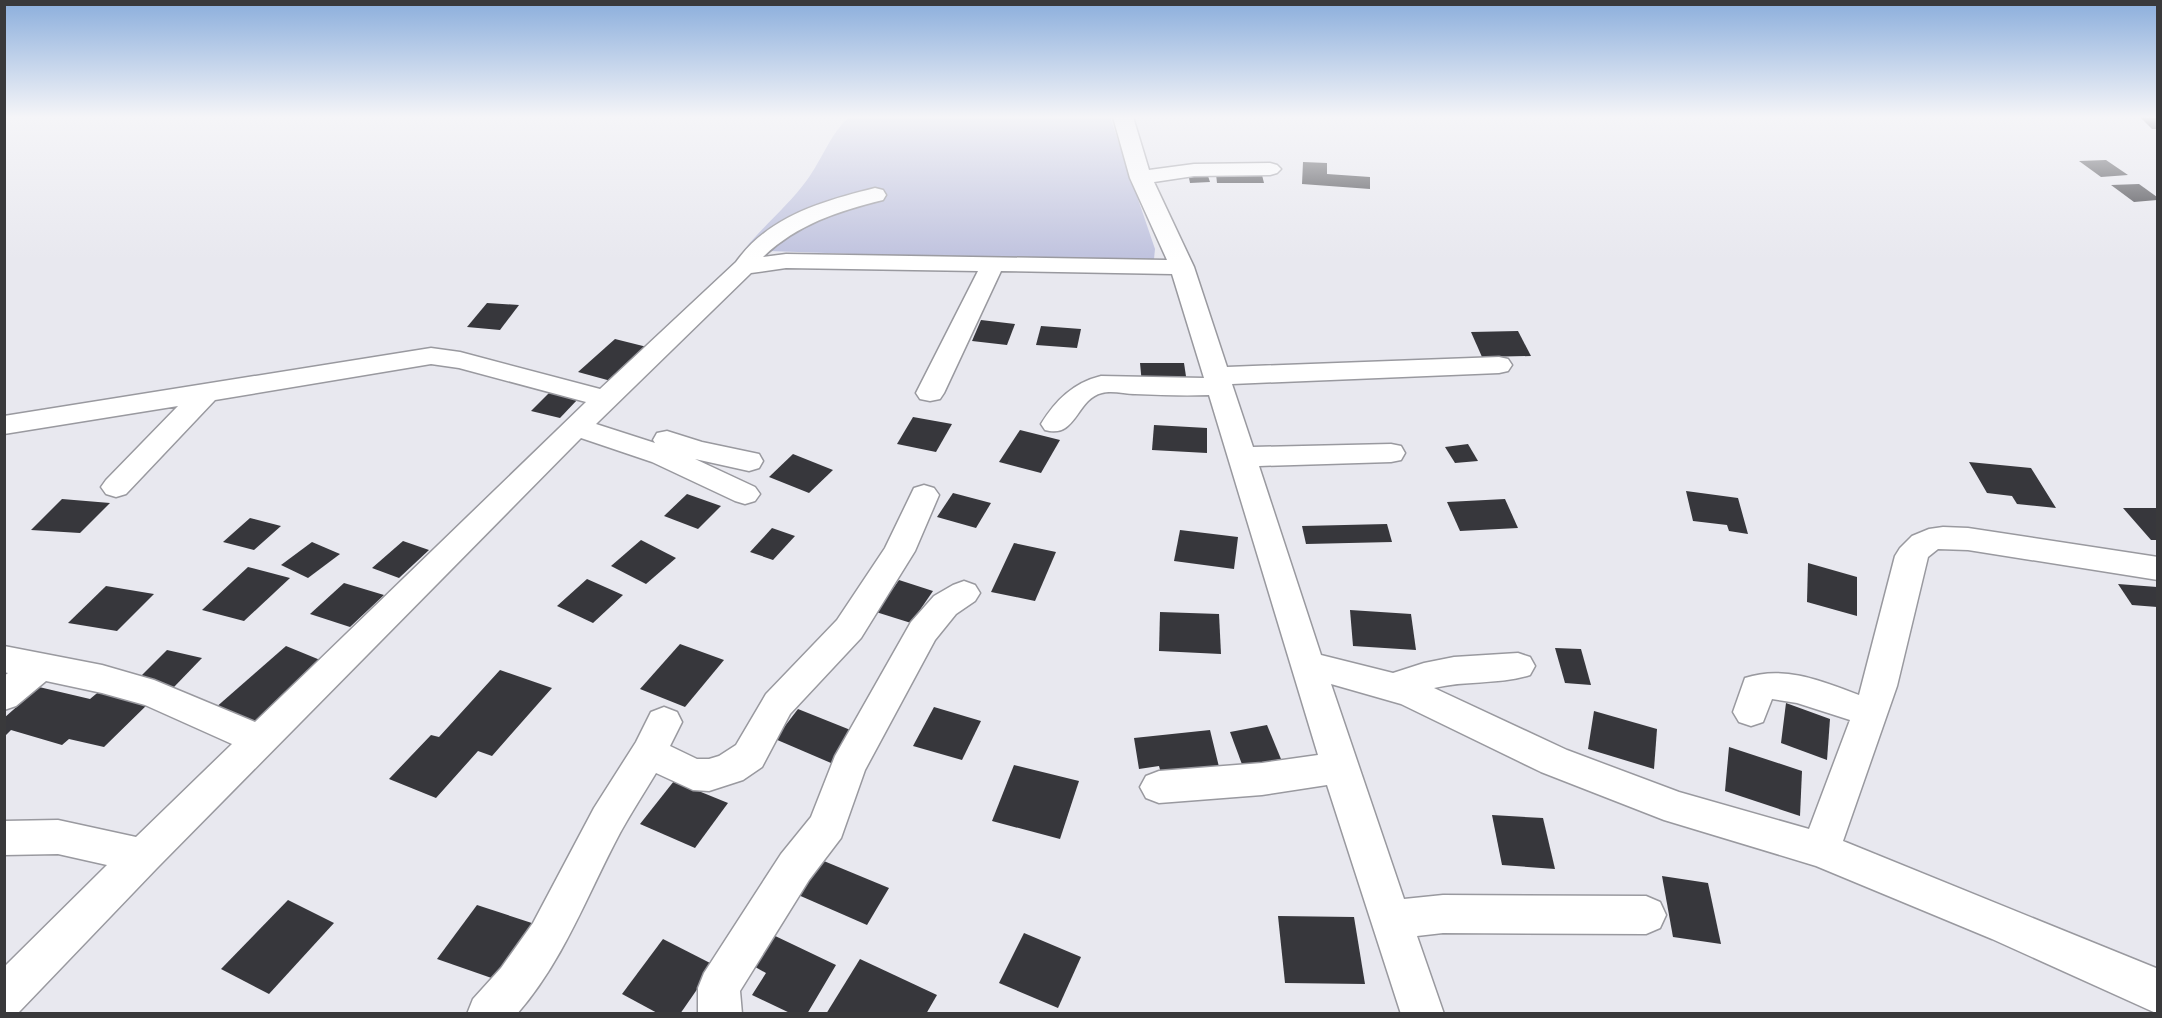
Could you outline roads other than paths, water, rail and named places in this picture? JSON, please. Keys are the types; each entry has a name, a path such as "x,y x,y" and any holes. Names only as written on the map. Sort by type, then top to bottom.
{"street":[{"path":"1137,165 1182,267 1340,768 1423,1014"},
{"path":"1141,178 1194,170 1270,169"},
{"path":"4,997 143,856 591,413 744,267 752,252 766,240 807,217 844,202 875,195"},
{"path":"744,267 786,261 1182,267"},
{"path":"930,393 993,264"},
{"path":"4,425 431,356 460,360 591,413 697,450 749,461"},
{"path":"1055,424 1078,395 1090,387 1101,384 1182,388 1218,381 1499,365"},
{"path":"116,486 207,393"},
{"path":"591,413 662,455 746,494"},
{"path":"1242,457 1390,453"},
{"path":"488,1014 516,983 548,937 607,820 657,737 693,774 709,775 730,769 749,756 778,704 849,629 899,551 924,495"},
{"path":"1821,850 1880,686 1911,556 1920,544 1937,538 1968,539 2157,569"},
{"path":"720,1014 719,988 795,867 827,826 848,767 923,631 945,605 964,593"},
{"path":"4,659 102,679 154,694 260,740"},
{"path":"4,696 40,666"},
{"path":"1308,666 1360,677 1412,693 1554,761 1677,808 1821,850 2006,925 2141,983 2157,993"},
{"path":"1394,688 1416,677 1443,670 1518,666"},
{"path":"1751,712 1757,688 1768,684 1792,688 1870,713"},
{"path":"1159,787 1262,779 1340,768"},
{"path":"4,838 58,837 143,856"},
{"path":"1392,920 1443,914 1646,915"}]}
